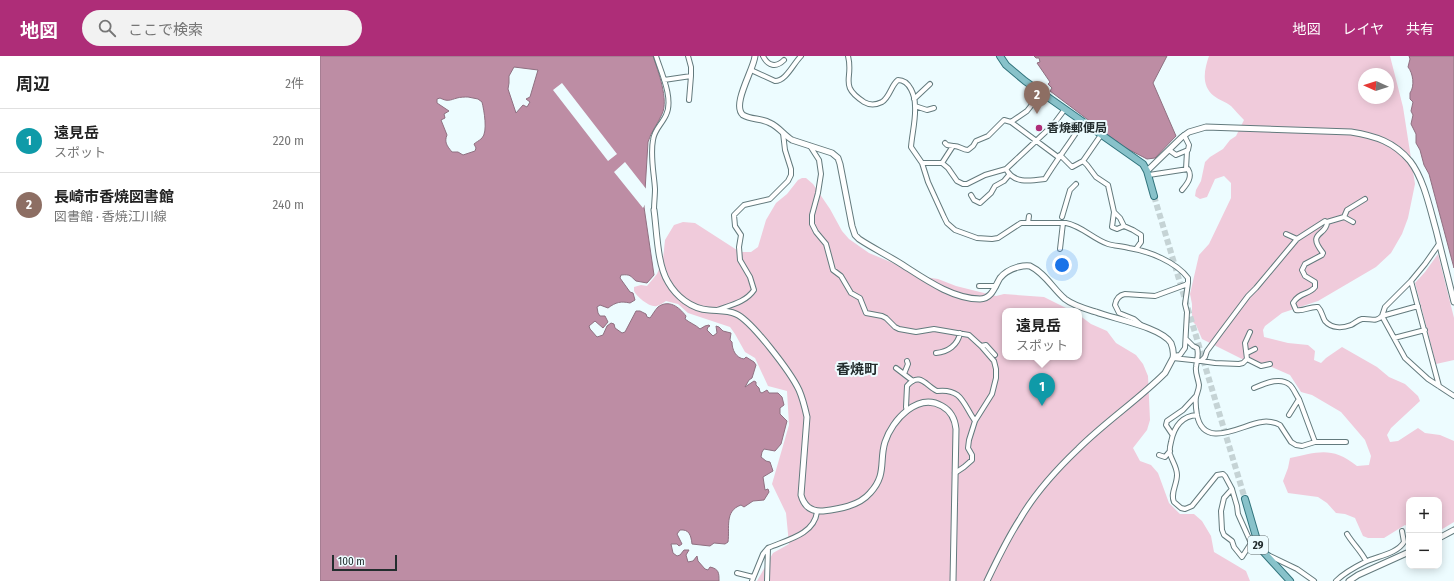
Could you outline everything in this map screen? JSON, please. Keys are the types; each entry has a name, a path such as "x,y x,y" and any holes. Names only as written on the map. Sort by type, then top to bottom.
{"main road":[{"path":"1000,56 1012,70 1041,92 1143,164 1148,173 1154,196"},
{"name":"29","path":"1244,499 1254,544 1289,581"}],"street":[{"path":"656,56 664,80 669,103 665,117 655,132 653,139 653,171 655,189 654,210 660,257 667,281 680,297 696,308 737,314 751,325 785,368 799,389 807,417 801,495 805,504 813,511 817,512 836,509 856,503 870,494 880,478 883,464 884,443 889,430 907,411 918,404 931,402 944,408 952,415 956,429 953,581"},
{"path":"688,56 691,67 689,100"},
{"path":"755,56 739,102 741,111 744,115 750,118 762,120 772,124 792,140 832,153 838,158 852,226 859,239 933,284 952,293 970,298 983,299 992,294 1001,278 1013,268 1025,265 1030,266 1041,273 1065,299 1071,303 1097,313 1143,326"},
{"path":"763,56 768,63 772,65 778,65 784,60"},
{"path":"751,70 775,81 779,81 783,79 801,56"},
{"path":"848,56 849,88 852,94 866,104 881,102 888,95 895,82 900,79 907,83 914,99 915,106 911,147 922,163 947,223 955,230 977,238 992,239 998,238 1019,224 1073,224 1106,243 1136,249 1176,265 1186,275 1188,278 1188,283 1185,304 1187,312 1185,348 1180,355 1173,357"},
{"path":"664,80 691,76"},
{"path":"914,99 930,84"},
{"path":"1011,122 1027,111 1041,92"},
{"path":"915,106 927,110 934,108"},
{"path":"922,163 942,163 948,168 957,181 967,184 986,175 1006,169 1053,125 1065,109"},
{"path":"945,143 947,145 958,146 964,150 968,150 973,146 976,140 988,136 1000,122 1004,120 1011,122 1072,167 1082,161 1101,135"},
{"path":"1006,169 1010,175 1026,181 1045,179 1059,156 1084,122"},
{"path":"1148,173 1184,135 1189,132 1211,127 1351,132 1371,135 1384,140 1400,151 1411,162 1420,180 1427,199 1454,302"},
{"path":"714,311 749,297 754,290 750,277 740,260 739,247 741,235 735,226 734,215 744,205 770,199 788,181 791,175 791,169 783,134"},
{"path":"1182,190 1190,178 1189,170 1186,169 1186,151 1188,150 1189,145 1184,135"},
{"path":"810,146 819,160 821,174 812,215 812,224 816,232 826,244 833,270 841,276 851,293 860,298 866,313 882,316 899,329 916,332 934,329 969,335 994,361 996,378 989,400 975,421 968,444 972,460 964,468 955,473"},
{"path":"942,163 953,146"},
{"path":"1169,150 1176,155 1186,151"},
{"path":"1082,161 1096,177 1108,184 1114,212 1112,227 1117,229 1124,226"},
{"path":"1148,173 1186,169"},
{"path":"970,195 974,200 980,203 996,186 1010,175"},
{"path":"1062,217 1070,190 1076,184"},
{"path":"1344,217 1347,210 1365,199"},
{"path":"1114,212 1120,218 1124,226 1141,235 1141,242 1136,249"},
{"path":"1028,223 1029,216"},
{"path":"1199,361 1248,296 1297,239 1324,221 1327,222 1344,217 1353,222"},
{"path":"1327,222 1327,226 1317,236 1316,240 1318,247 1323,253 1322,255 1305,264 1302,270 1305,276 1315,282 1315,287 1313,290 1298,296 1293,303 1294,308 1298,311 1318,307 1329,324 1337,327 1343,327 1360,319 1376,320 1382,316 1418,306"},
{"path":"1060,249 1063,223"},
{"path":"1286,234 1297,239"},
{"path":"1439,244 1412,281 1385,307 1382,316 1405,358 1428,379 1454,396"},
{"path":"1412,281 1439,386"},
{"path":"987,581 1020,518 1052,476 1079,448 1161,377 1168,368 1173,357 1172,346 1167,339 1143,326 1134,319 1119,312 1115,302 1119,296 1125,294 1155,296 1188,283"},
{"path":"980,286 996,286"},
{"path":"1394,338 1425,330"},
{"path":"1247,360 1245,343 1250,332"},
{"path":"936,353 945,352 956,344 959,340 960,333"},
{"path":"1186,339 1197,348 1198,352 1199,361 1196,375 1199,385 1196,396 1197,415 1203,429 1214,433 1232,432 1258,423 1269,422 1280,424 1293,444 1302,446 1316,442 1346,442"},
{"path":"981,346 986,345 995,355"},
{"path":"1247,353 1256,349"},
{"path":"1173,357 1215,363 1239,364 1247,360"},
{"path":"1247,360 1261,366 1270,364"},
{"path":"904,374 908,364 907,361"},
{"path":"896,368 913,381"},
{"path":"907,411 906,389 908,384 919,380 925,382 937,391 946,391 958,395 975,421"},
{"path":"1254,388 1273,381 1286,383 1290,386 1299,399 1316,442"},
{"path":"1172,434 1166,425 1167,421 1183,410 1196,396"},
{"path":"1288,415 1299,399"},
{"path":"1197,415 1183,419 1172,434 1170,451 1177,473 1172,497 1174,502 1179,507 1185,509 1192,506 1218,474 1224,475 1232,489 1238,514 1254,544 1242,557 1234,547 1232,541 1224,535 1222,530 1221,511 1224,498 1232,489"},
{"path":"1158,455 1165,456 1170,451"},
{"path":"737,573 752,579 763,554 768,548 802,534 815,522 817,512"},
{"path":"1442,536 1454,530"},
{"path":"1336,581 1346,572 1366,561 1401,547 1404,542 1402,532"},
{"path":"1347,534 1366,561"},
{"path":"768,548 768,581"},
{"path":"1348,581 1358,574 1406,553"},
{"path":"1265,555 1273,557 1314,581"}],"shaded area":[{"path":"320,56 653,56 664,93 664,108 648,142 644,207 654,275 647,283 636,281 629,275 621,275 620,278 630,292 633,293 635,300 630,303 619,302 608,308 600,305 597,307 598,313 600,316 605,316 608,322 603,328 595,321 589,326 597,337 603,335 607,326 611,323 614,324 615,328 622,333 625,332 636,311 646,314 647,317 650,318 658,307 666,304 674,305 686,316 685,319 700,329 709,325 710,326 707,330 713,336 717,333 716,326 723,331 731,333 730,340 737,355 744,359 746,357 756,365 752,378 745,387 754,381 756,382 760,392 762,393 767,390 769,393 778,393 782,397 784,405 780,408 780,414 787,421 781,444 775,451 764,449 761,457 770,462 773,471 763,477 765,490 768,489 769,492 764,500 753,501 744,507 741,505 732,511 729,520 728,542 725,544 714,543 710,546 692,544 689,533 686,530 680,530 677,534 682,544 679,546 677,544 671,544 673,553 677,556 684,550 689,550 686,555 688,562 693,561 697,556 698,561 705,569 708,570 710,567 717,570 719,574 719,581 320,581","holes":["514,67 538,70 530,97 526,99 530,102 527,107 523,105 516,113 508,89 509,76","460,97 478,99 482,102 485,131 482,138 474,144 476,148 475,151 463,155 458,152 452,152 446,144 447,135 441,120 445,118 444,114 449,111 437,103 437,99 440,98 449,100"]},
{"path":"1034,56 1167,56 1153,83 1176,136 1155,158 1147,159 1124,147 1050,91 1052,88 1048,84 1050,82 1037,63 1040,62 1039,58"},
{"path":"1209,56 1390,56 1393,68 1358,68 1358,104 1394,104 1394,72 1403,107 1415,184 1408,218 1402,234 1391,253 1376,267 1318,301 1282,313 1265,326 1263,330 1264,337 1288,343 1308,345 1315,351 1314,360 1321,363 1342,347 1377,367 1389,377 1405,384 1418,396 1420,401 1391,428 1387,435 1390,442 1398,441 1418,428 1425,433 1440,435 1454,441 1454,522 1442,529 1442,497 1406,497 1406,526 1384,538 1368,538 1363,536 1355,518 1345,514 1336,513 1327,503 1318,497 1288,493 1283,481 1290,458 1325,452 1340,455 1357,466 1369,465 1371,456 1365,440 1341,412 1312,395 1301,392 1290,375 1265,364 1254,365 1202,339 1196,325 1193,322 1190,294 1199,255 1209,244 1231,198 1231,183 1224,176 1215,179 1207,197 1200,199 1195,196 1196,190 1201,181 1205,162 1223,149 1230,140 1236,136 1244,120 1231,106 1210,92 1205,83 1205,72"},
{"path":"1409,56 1454,56 1454,268 1429,174 1416,143 1416,134 1411,124 1413,102 1410,99 1410,93 1413,83 1408,67 1410,59"},
{"path":"806,178 813,184 830,209 842,231 849,239 869,253 893,263 911,273 938,279 956,286 996,296 1004,294 1044,297 1066,308 1002,308 1002,360 1082,360 1082,317 1091,324 1107,331 1116,343 1136,355 1143,364 1148,376 1150,420 1147,430 1133,448 1140,461 1151,465 1158,473 1169,503 1180,514 1194,514 1202,521 1211,536 1214,552 1246,571 1250,581 757,581 773,553 789,544 786,513 772,484 789,425 787,391 768,386 755,358 745,352 730,327 688,313 678,304 666,301 657,306 651,305 644,302 638,296 634,291 634,287 641,285 647,286 657,274 663,259 665,240 674,225 683,222 695,223 740,252 751,252 758,247 766,220 776,203 787,194 798,180"},
{"path":"1438,254 1454,318 1454,360 1436,364 1415,283"}],"pier":[{"path":"562,83 617,154 608,161 553,90"},
{"path":"625,162 647,190 646,203 643,208 614,172"}],"tunnel":[{"path":"1154,196 1245,499"}],"place":[{"name":"長崎市香焼図書館","path":"1037,114"},
{"name":"香焼郵便局","path":"1039,128"},
{"name":"遠見岳","path":"1042,406"}],"district":[{"name":"香焼町","path":"857,369"}]}
